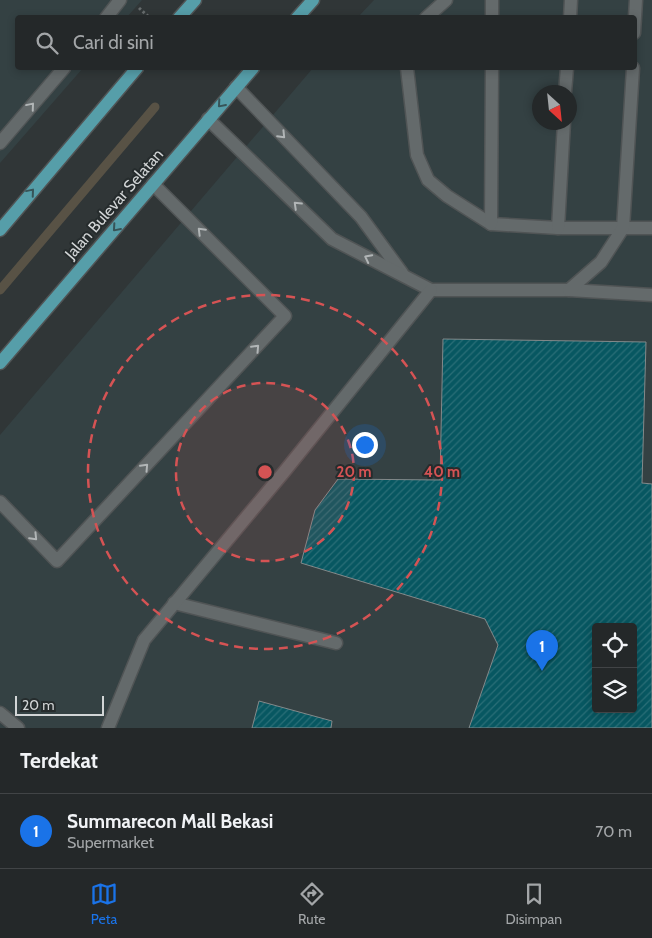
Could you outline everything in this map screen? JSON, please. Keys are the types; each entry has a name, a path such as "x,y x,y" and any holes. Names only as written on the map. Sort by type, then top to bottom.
{"main road":[{"path":"182,15 195,0"},
{"path":"300,15 313,0"},
{"path":"0,230 135,70"},
{"name":"Jalan Bulevar Selatan","path":"0,363 251,70"}],"lane":[{"path":"108,15 120,0"},
{"path":"429,15 446,0"},
{"path":"492,0 492,15"},
{"path":"570,15 571,0"},
{"path":"635,15 636,0"},
{"path":"0,143 62,70"},
{"path":"407,70 417,155 428,180 447,196 491,224 558,228 652,228"},
{"path":"491,224 492,70"},
{"path":"566,85 567,70"},
{"path":"569,290 601,262 623,228 632,70"},
{"path":"236,87 361,217 405,277"},
{"path":"208,119 332,239 431,290 569,290 652,295"},
{"path":"558,228 564,130"},
{"path":"0,502 57,561 285,316 154,184"},
{"path":"108,728 144,640 284,472 431,290"},
{"path":"174,604 336,643"},
{"path":"0,713 18,728"}],"shaded area":[{"path":"0,0 142,0 129,15 15,15 15,70 81,70 0,163"},
{"path":"374,0 652,0 652,728 0,728 0,435 311,70 637,70 637,15 360,15"}],"building":[{"path":"443,339 646,342 642,483 652,484 652,728 469,728 498,645 485,619 301,563 315,510 338,479 440,480"},
{"path":"259,701 332,721 331,728 252,728"}],"waterway":[{"path":"0,290 155,107"}],"place":[{"name":"Summarecon Mall Bekasi","path":"542,671"}]}
